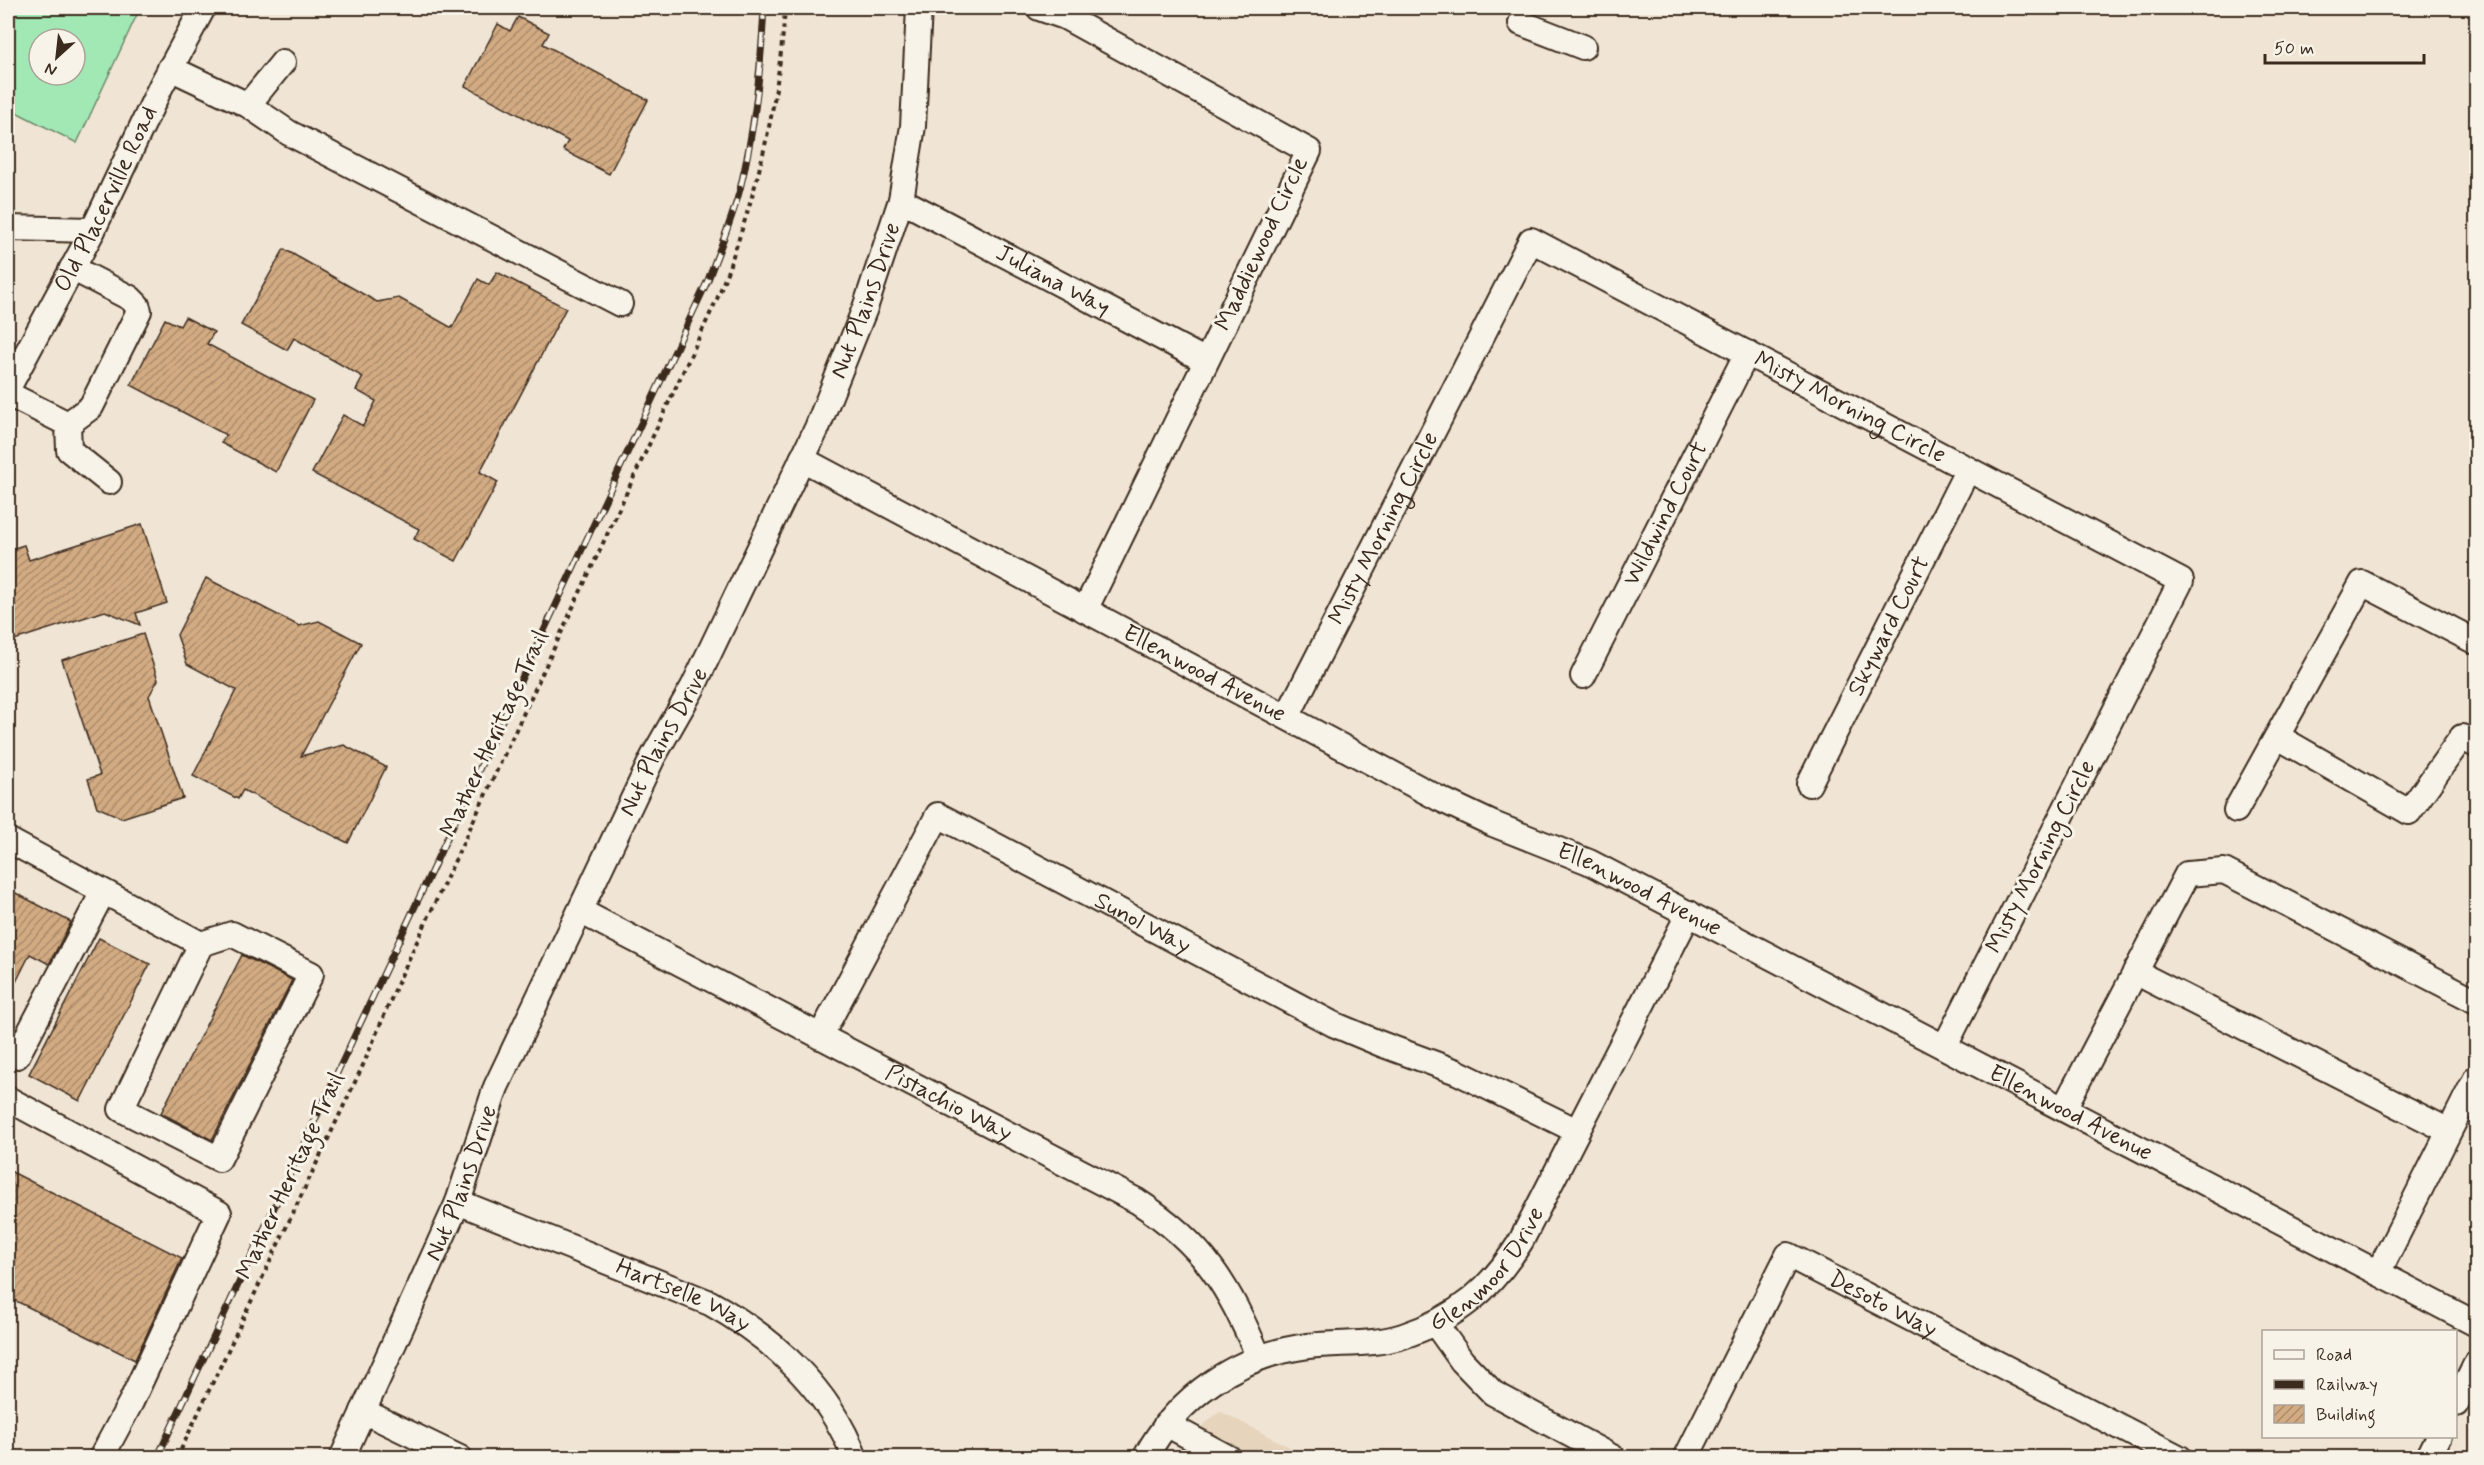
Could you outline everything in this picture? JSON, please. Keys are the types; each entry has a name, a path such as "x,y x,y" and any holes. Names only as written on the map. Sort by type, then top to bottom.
{"street":[{"name":"Old Placerville Road","path":"8,388 93,230 170,68 203,8"},
{"name":"Nut Plains Drive","path":"342,1458 458,1202 496,1087 653,757 693,687 802,459 865,308 901,200 913,126 919,8"},
{"name":"Maddiewood Circle","path":"1039,8 1065,18 1309,151 1085,610"},
{"path":"1521,23 1583,47"},
{"path":"248,105 283,62"},
{"path":"170,68 248,105 289,133 620,304"},
{"name":"Juliana Way","path":"901,200 1206,361"},
{"path":"8,228 93,230"},
{"name":"Misty Morning Circle","path":"1287,717 1531,240 2181,581 1945,1046"},
{"path":"68,424 91,407 139,311 130,298 72,268"},
{"name":"Wildwind Court","path":"1583,676 1747,353"},
{"path":"8,394 68,424"},
{"path":"68,424 69,450 109,482"},
{"name":"Ellenwood Avenue","path":"802,459 1438,798 1493,824 1589,862 2476,1324"},
{"name":"Skyward Court","path":"1809,784 1968,469"},
{"path":"2236,810 2362,583 2476,642"},
{"path":"2278,737 2409,812 2462,737 2476,745"},
{"name":"Sunol Way","path":"820,1036 938,815 1333,1024 1457,1072 1577,1131"},
{"path":"8,840 201,944 232,934 311,974 219,1159 121,1109 201,944"},
{"path":"2064,1108 2187,874 2224,871 2476,1001"},
{"path":"8,1051 17,1056 104,892"},
{"name":"Pistachio Way","path":"580,911 1137,1201 1165,1220 1202,1254 1235,1303 1259,1358"},
{"name":"Glenmoor Drive","path":"1145,1458 1166,1424 1201,1389 1221,1376 1259,1358 1308,1346 1378,1342 1401,1337 1435,1323 1476,1296 1494,1280 1521,1241 1689,913"},
{"path":"2135,972 2449,1131"},
{"path":"2378,1273 2476,1078"},
{"path":"8,1099 219,1213 131,1402 101,1458"},
{"name":"Hartselle Way","path":"458,1202 710,1303 741,1321 776,1347 812,1384 841,1428 855,1458"},
{"name":"Desoto Way","path":"1686,1458 1788,1255 2180,1458"},
{"path":"1435,1323 1476,1378 1493,1393 1614,1458"},
{"path":"2457,1402 2476,1363"},
{"path":"363,1411 460,1458"},
{"path":"1166,1424 1229,1458"},
{"path":"2428,1458 2438,1438"}],"path":[{"name":"Mather Heritage Trail","path":"177,1458 360,1072 400,978 717,299 741,235 766,146 778,88 785,8"}],"shaded area":[{"path":"1220,1411 1309,1457 1176,1458 1201,1427"}],"green space":[{"path":"8,8 140,8 77,143 8,108"}],"building":[{"path":"518,17 549,33 543,44 648,100 609,174 563,150 568,141 465,86 498,24 510,31"},
{"path":"284,249 377,302 399,298 452,328 478,279 489,285 497,272 566,308 480,472 498,482 456,561 414,539 419,529 312,473 343,415 363,426 376,401 356,390 363,377 294,338 287,350 241,325"},
{"path":"185,317 214,332 207,344 313,400 276,472 221,443 226,435 131,385 165,319 180,326"},
{"path":"142,524 167,603 136,613 140,625 105,611 8,642 8,550 24,545 29,560"},
{"path":"206,578 299,626 319,621 361,643 301,756 344,745 386,767 348,843 243,790 238,799 193,776 236,690 187,664 177,635"},
{"path":"143,634 158,680 149,696 183,798 122,818 97,807 88,779 100,775 62,660"},
{"path":"8,889 71,922 49,964 30,954 8,998"},
{"path":"99,938 150,964 80,1101 29,1074"},
{"path":"242,955 292,980 212,1140 161,1113"},
{"path":"8,1170 182,1258 135,1360 8,1297"}],"railway":[{"path":"157,1458 708,280 733,212 750,144 764,8"}]}
